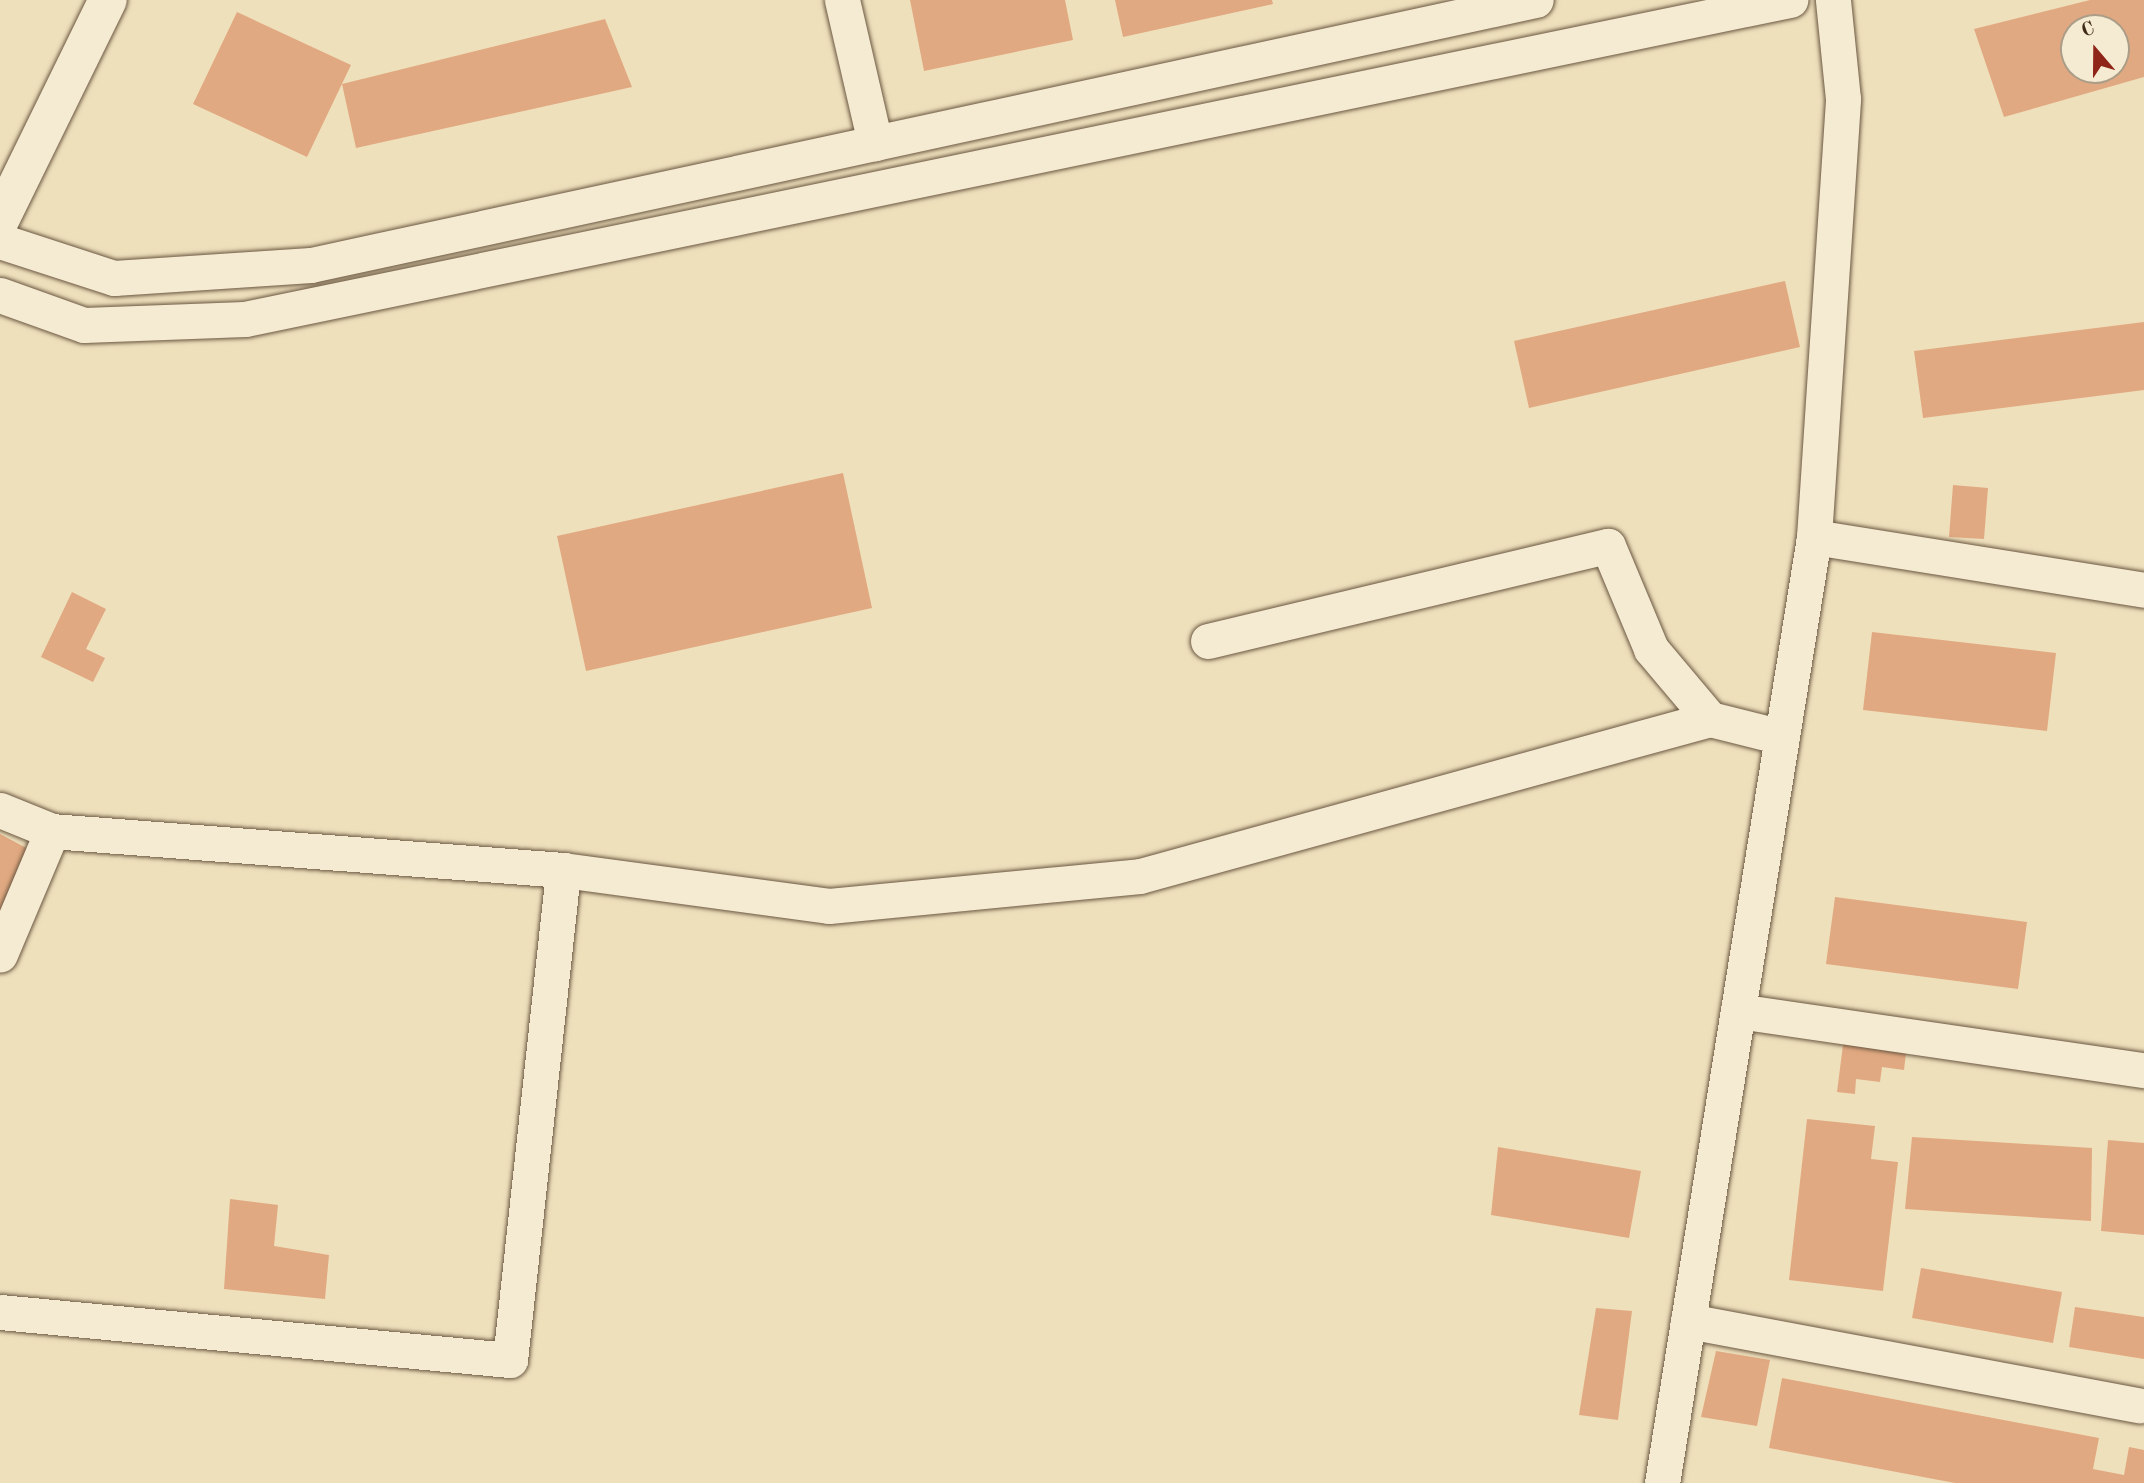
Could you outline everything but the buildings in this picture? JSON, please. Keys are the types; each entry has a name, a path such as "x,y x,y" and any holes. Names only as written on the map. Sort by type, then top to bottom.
{"main road":[{"path":"0,220 108,0"}],"street":[{"path":"842,0 875,143"},
{"path":"0,241 114,278 311,265 1536,0"},
{"path":"0,295 83,325 245,319 1790,0"},
{"path":"1662,1483 1814,537 1843,99 1833,0"},
{"path":"1814,537 2144,590"},
{"path":"1208,641 1608,546 1651,649 1710,719"},
{"path":"0,810 52,831 563,870 829,906 1140,876 1710,719 1782,737"},
{"path":"0,954 52,831"},
{"path":"0,1312 510,1360 563,870"},
{"path":"1738,1011 2144,1070"},
{"path":"1688,1321 2139,1405"}]}
